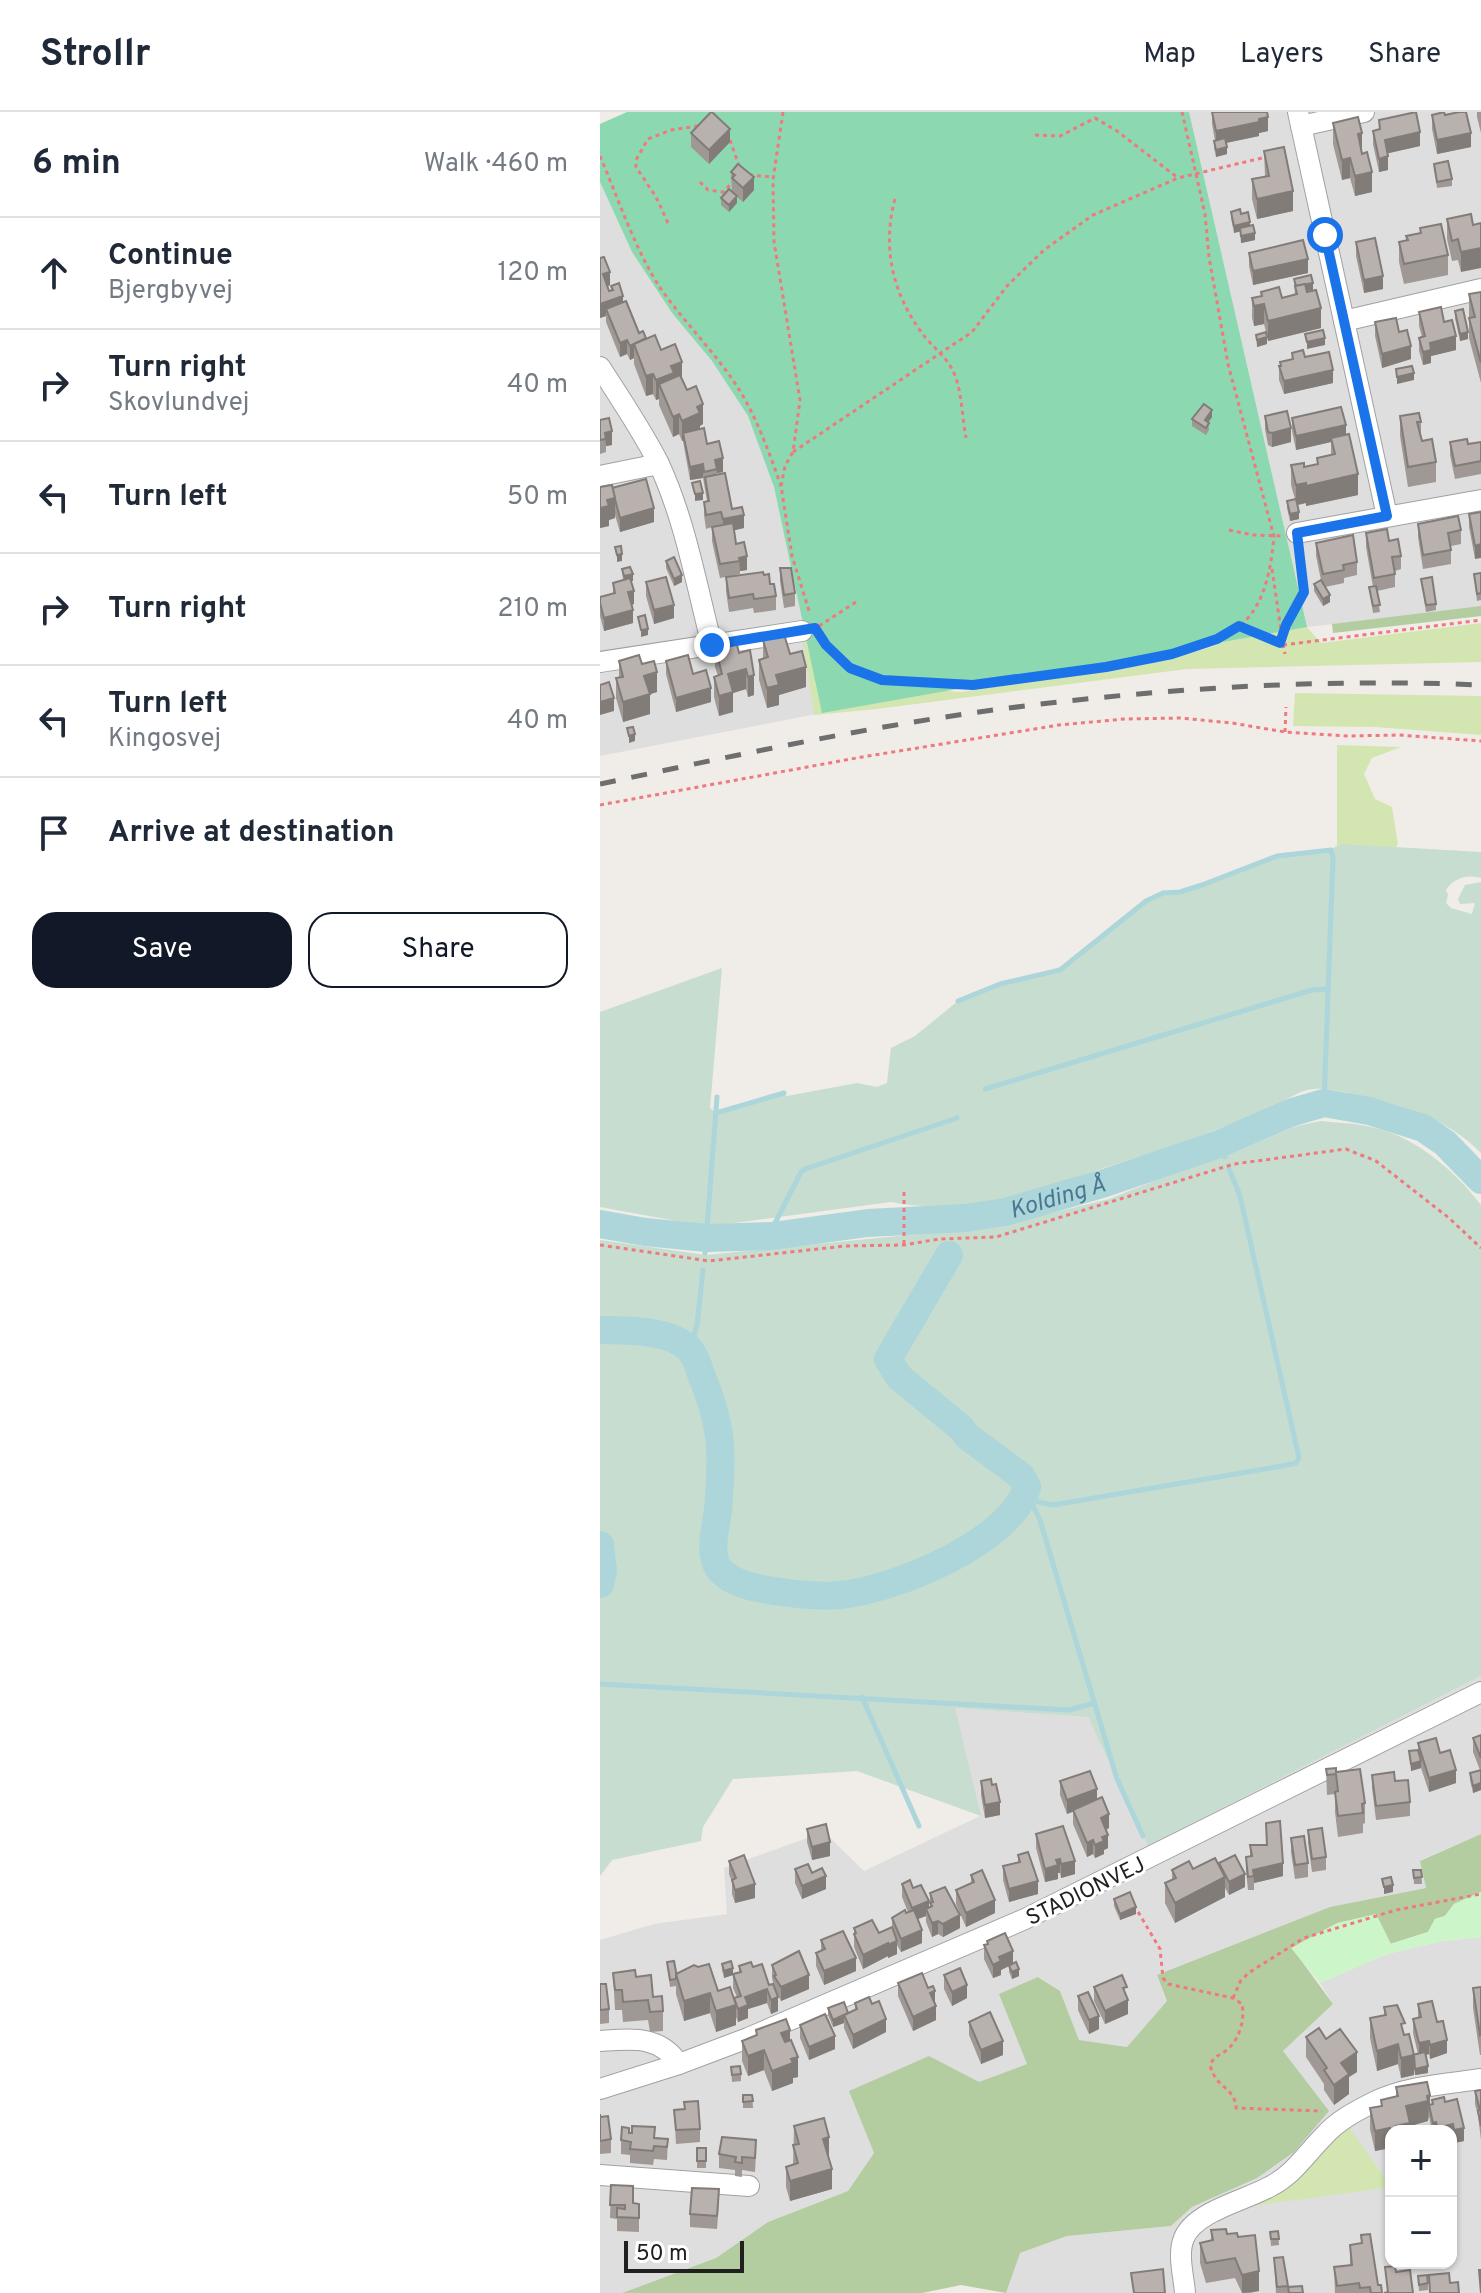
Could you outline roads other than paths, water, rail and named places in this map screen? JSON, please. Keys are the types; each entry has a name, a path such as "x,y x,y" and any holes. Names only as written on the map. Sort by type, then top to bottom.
{"street":[{"path":"1364,112 1300,119 1387,516"},
{"path":"1344,321 1481,289"},
{"path":"600,367 637,423 659,464 678,513 712,645"},
{"path":"600,476 659,464"},
{"path":"1297,533 1481,500"},
{"path":"600,662 809,630"},
{"name":"STADIONVEJ","path":"600,2089 748,2038 1025,1919 1481,1692"},
{"path":"600,2041 654,2042 664,2046 679,2064"},
{"path":"1185,2293 1183,2239 1205,2216 1272,2186 1295,2171 1339,2121 1377,2100 1414,2090 1481,2079"},
{"path":"600,2175 749,2186"}],"waterway":[{"path":"958,1001 1000,984 1060,970 1146,901 1163,893 1180,892 1202,885 1277,856 1331,850 1324,1103"},
{"path":"985,1089 1312,990 1328,989"},
{"path":"716,1113 784,1093"},
{"path":"705,1253 717,1097"},
{"name":"Kolding Å","path":"600,1224 707,1238 772,1236 868,1223 965,1218 1005,1212 1105,1183 1219,1144 1293,1112 1324,1103 1369,1111 1423,1128 1445,1143 1481,1180"},
{"path":"772,1236 775,1223 805,1169 957,1118"},
{"path":"1219,1144 1225,1157"},
{"path":"1027,1488 1038,1502 1053,1505 1296,1463 1299,1458 1240,1196 1229,1169"},
{"path":"600,1330 665,1336 683,1344 695,1357 714,1410 720,1440 720,1490 713,1548 716,1563 724,1574 737,1582 774,1591 824,1596 863,1591 919,1573 975,1544 1017,1507 1027,1487 1021,1476 967,1436 899,1377 888,1359 949,1255"},
{"path":"690,1350 697,1325 703,1270"},
{"path":"1026,1492 1040,1520 1117,1779 1143,1836"},
{"path":"600,1545 603,1571 600,1584"},
{"path":"600,1684 1069,1710 1095,1703"},
{"path":"862,1697 919,1826"}],"railway":[{"path":"600,784 840,735 1048,703 1171,691 1295,684 1481,685"}]}
